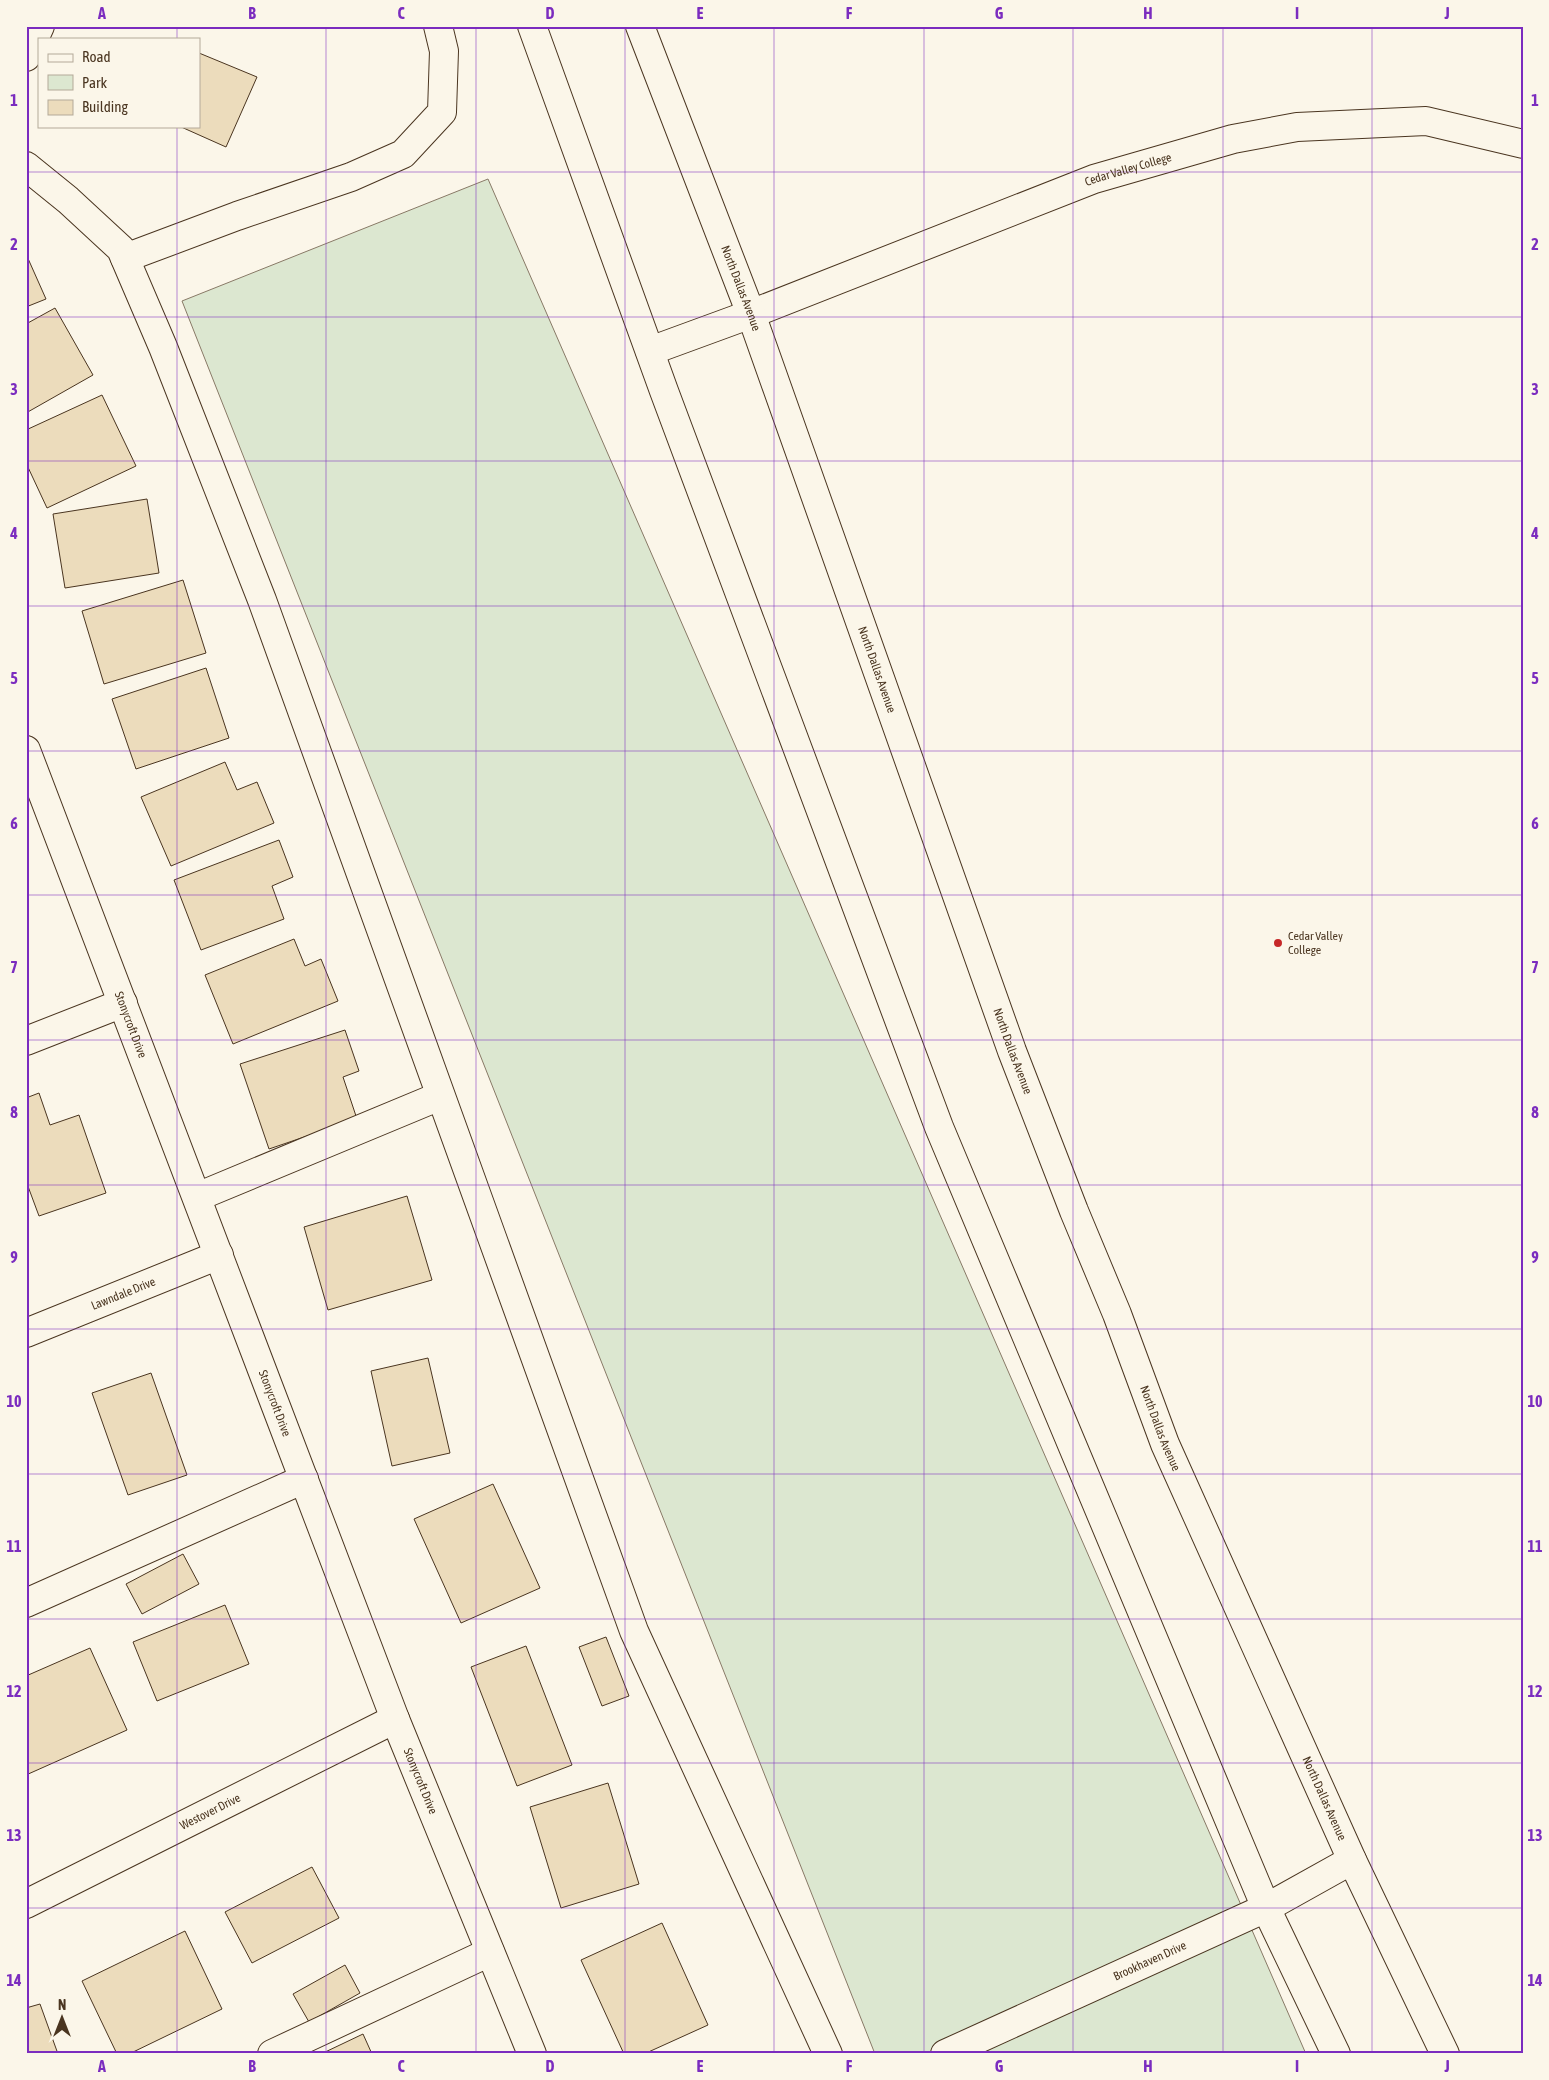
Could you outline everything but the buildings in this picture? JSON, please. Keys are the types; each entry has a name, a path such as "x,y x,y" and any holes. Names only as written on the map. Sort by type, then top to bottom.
{"main road":[{"path":"26,57 40,26"},
{"path":"125,258 351,177 403,154 442,112 444,51 438,26"},
{"path":"532,26 650,351 939,1128 1266,1908 1336,2054"},
{"name":"North Dallas Avenue","path":"640,26 751,314 1012,1051 1067,1193 1117,1314 1165,1444 1352,1860 1445,2054"},
{"name":"Cedar Valley College","path":"650,351 751,314 1094,179 1233,139 1297,127 1426,121 1523,144"},
{"path":"26,166 68,200 121,249 163,347 262,600 634,1631 828,2054"},
{"name":"Stonycroft Drive","path":"26,750 220,1255 395,1719 532,2054"},
{"path":"26,1041 123,1004"},
{"path":"197,1197 440,1096"},
{"name":"Lawndale Drive","path":"26,1333 220,1255"},
{"path":"26,1603 304,1479"},
{"name":"Westover Drive","path":"26,1904 395,1719"},
{"name":"Brookhaven Drive","path":"945,2054 1266,1908 1352,1860"},
{"path":"272,2054 490,1952"}],"green space":[{"path":"488,179 1306,2054 875,2054 182,301"}],"place":[{"name":"Cedar Valley College","path":"1278,943"}]}
